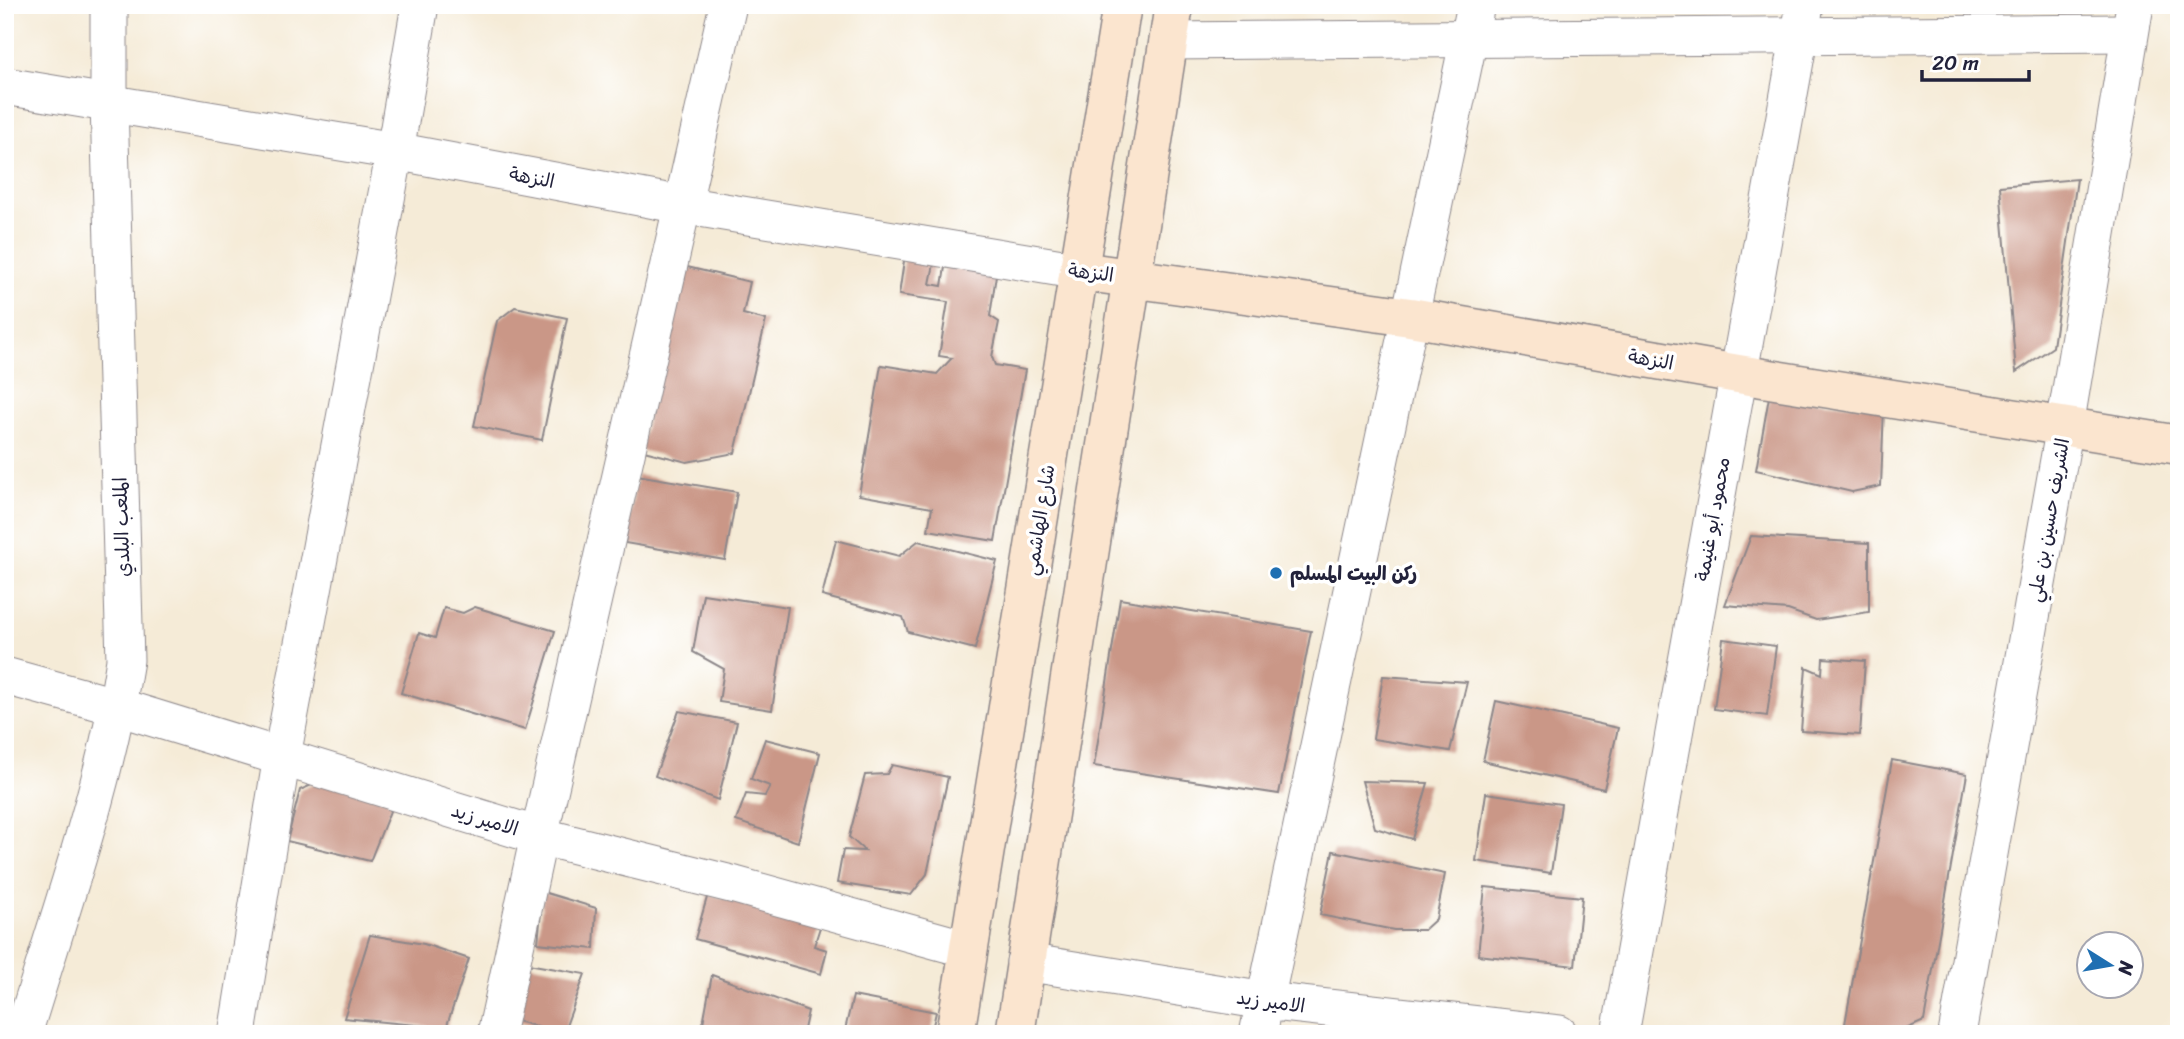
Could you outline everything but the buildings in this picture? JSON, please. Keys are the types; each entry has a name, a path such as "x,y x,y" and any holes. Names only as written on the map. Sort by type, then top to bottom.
{"main road":[{"name":"شارع الهاشمي","path":"955,1034 1122,5"},
{"path":"1015,1034 1171,23"},
{"name":"النزهة","path":"1080,271 1410,317 1738,374 2179,445"},
{"path":"967,949 1026,962"}],"street":[{"name":"الملعب البلدي","path":"23,1034 105,762 125,660 109,104 109,5"},
{"path":"237,1034 282,757 420,5"},
{"path":"496,1034 728,5"},
{"path":"1171,23 2132,19"},
{"name":"الشريف حسين بن علي","path":"1957,1034 2065,426 2132,19"},
{"name":"محمود أبو غنيمة","path":"1620,1034 1802,20"},
{"path":"1261,1017 1472,22"},
{"name":"النزهة","path":"5,86 395,151 682,205 1080,271"},
{"name":"الامير زيد","path":"5,676 118,706 539,836 735,885 967,949"},
{"name":"الامير زيد","path":"1026,962 1261,1017 1559,1034"}],"place":[{"name":"ركن البيت المسلم","path":"1276,573"}]}
